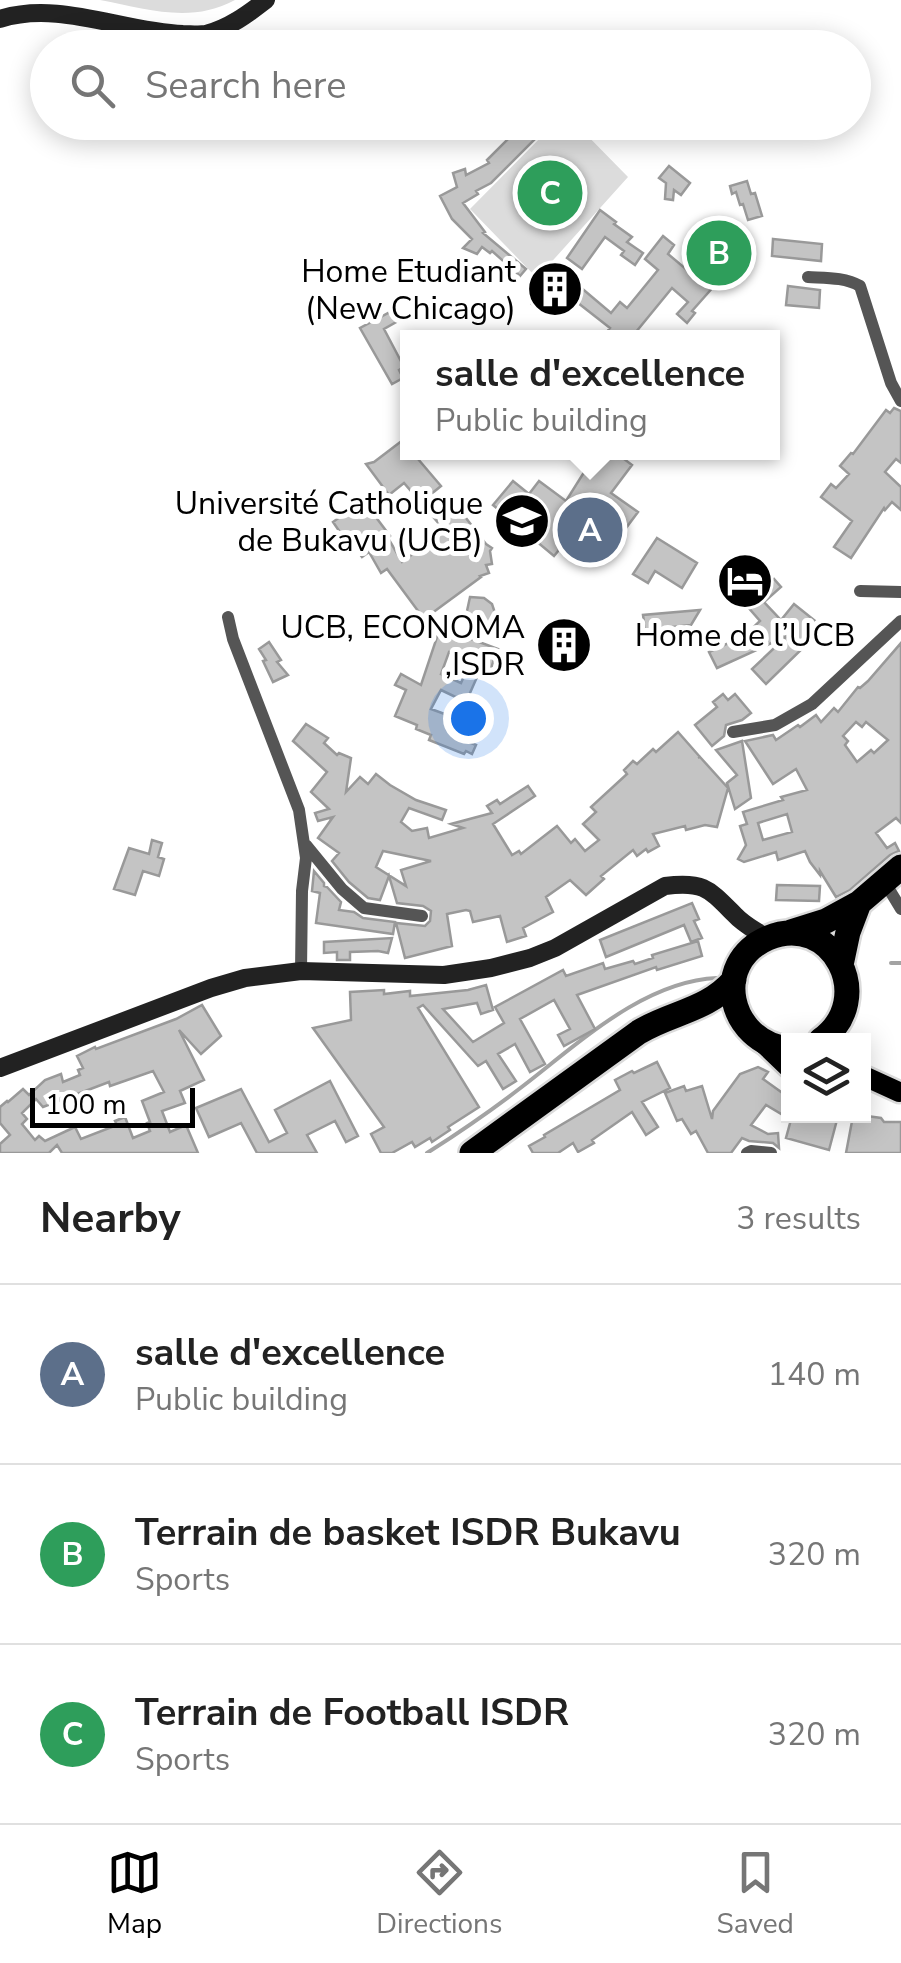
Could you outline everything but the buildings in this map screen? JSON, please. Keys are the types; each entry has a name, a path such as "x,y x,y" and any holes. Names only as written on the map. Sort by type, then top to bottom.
{"highway":[{"path":"472,1153 639,1032 710,1002 723,992 756,946 774,936 826,920 858,903 892,874"},
{"path":"841,964 858,903"},
{"path":"774,936 794,934 813,938 841,964 848,990 846,1008 835,1033"},
{"path":"737,971 734,999 740,1018 762,1042 781,1048"},
{"path":"680,1014 715,1010 740,1018"}],"main road":[{"path":"762,1042 781,1060"},
{"path":"871,1079 900,1092"},
{"path":"871,1093 900,1092"}],"street":[{"path":"217,30 266,0"},
{"path":"0,19 36,10 58,10 148,30"},
{"path":"808,277 833,278 860,286 891,384 901,401"},
{"path":"860,591 901,592"},
{"path":"228,617 268,733 293,788 305,843 301,971"},
{"path":"733,732 775,725 812,704 901,621"},
{"path":"305,843 342,889 364,908 422,916"},
{"path":"892,874 901,909"},
{"path":"0,1068 245,978 301,971 412,976 467,973 530,958 556,948 665,886 685,883 710,891 736,916 774,936"},
{"path":"736,916 742,949 737,971"},
{"path":"747,1153 772,1153"}],"shaded area":[{"path":"100,0 235,0 185,13"},
{"path":"538,140 592,140 628,177 537,278 470,209"},
{"path":"724,221 747,251 714,281 691,264 693,256"}],"waterway":[{"path":"891,963 901,963"},
{"path":"427,1153 638,1002 690,982 717,978"}],"place":[{"name":"Terrain de Football ISDR","path":"550,193"},
{"name":"Terrain de basket ISDR Bukavu","path":"719,253"},
{"name":"Home Etudiant (New Chicago)","path":"555,289"},
{"name":"Université Catholique de Bukavu (UCB)","path":"522,521"},
{"name":"salle d'excellence","path":"590,530"},
{"name":"Home de l’UCB","path":"745,581"},
{"name":"UCB, ECONOMA ,ISDR","path":"564,645"}]}
